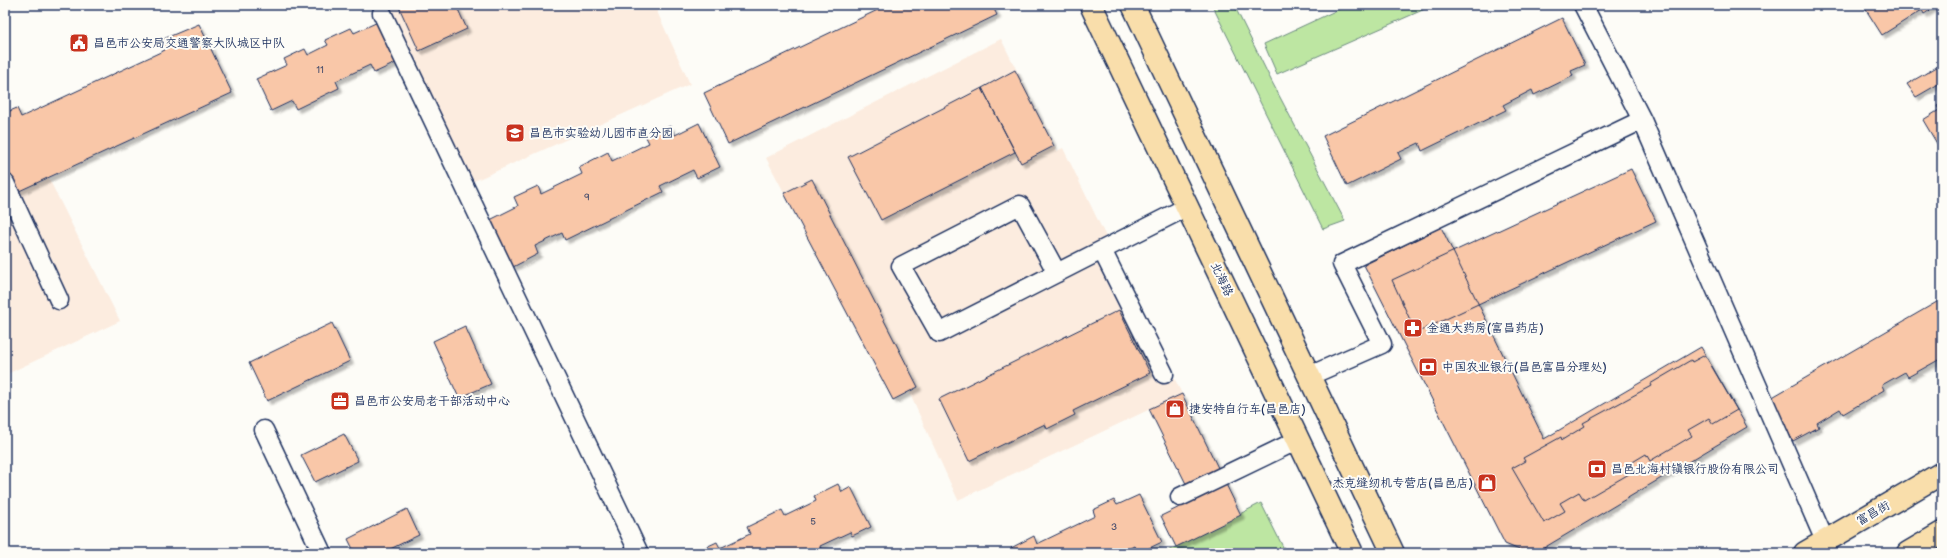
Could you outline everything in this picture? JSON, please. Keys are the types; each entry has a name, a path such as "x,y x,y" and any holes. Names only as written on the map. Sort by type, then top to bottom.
{"main road":[{"name":"北海路","path":"1091,5 1352,553"},
{"path":"1133,5 1393,553"},
{"name":"富昌街","path":"1805,553 1942,473"},
{"path":"1908,553 1942,533"}],"lane":[{"path":"1583,5 1642,120 1825,540"},
{"path":"382,13 639,553"},
{"path":"1309,376 1382,344 1342,264 1642,120"},
{"path":"5,183 59,300"},
{"path":"1057,273 1020,205 901,266 938,334 1187,207"},
{"path":"1102,250 1164,374"},
{"path":"264,430 322,553"},
{"path":"1180,498 1298,440"}],"shaded area":[{"name":"昌邑市实验幼儿园市直分园","path":"388,5 654,5 690,84 472,182"},
{"path":"1001,39 1057,151 1063,148 1182,394 958,500 909,392 893,400 766,158"},
{"path":"5,165 48,177 120,321 7,374 5,370"}],"green space":[{"path":"1212,5 1234,5 1272,82 1345,221 1323,229"},
{"path":"1348,5 1434,5 1277,74 1264,44"},
{"path":"1261,503 1286,553 1163,553 1176,547"}],"building":[{"path":"398,5 456,5 467,29 419,51"},
{"path":"888,5 992,5 997,15 728,144 704,93"},
{"path":"1863,5 1938,5 1924,14 1922,10 1882,35"},
{"path":"1562,18 1585,65 1571,71 1573,76 1534,95 1532,90 1503,105 1506,110 1422,151 1419,143 1398,153 1401,159 1347,186 1323,136"},
{"path":"380,21 400,61 374,73 370,65 336,81 339,88 296,109 292,101 271,111 256,79 287,65 284,59 305,49 308,55 328,45 325,40 351,28 354,33"},
{"path":"199,24 232,93 17,192 5,165 5,113 17,108 21,117 165,50 161,40"},
{"path":"1942,64 1942,82 1916,97 1907,84"},
{"path":"1015,70 1054,146 1021,163 982,88"},
{"path":"982,88 1015,152 881,220 848,157"},
{"path":"1942,103 1942,152 1923,120 1939,110 1937,106"},
{"path":"699,123 720,167 697,178 693,170 660,186 663,192 565,240 562,233 535,246 538,254 513,267 490,220 518,206 514,197 538,186 541,194 582,174 579,167 608,152 612,161 649,143 646,137 670,126 675,135"},
{"path":"1631,169 1656,221 1416,333 1392,280"},
{"path":"812,179 918,387 893,400 784,193"},
{"path":"1441,227 1544,439 1701,347 1747,427 1537,552 1522,551 1505,544 1364,265"},
{"path":"1942,299 1942,358 1908,377 1905,372 1882,385 1884,390 1843,414 1840,409 1817,423 1819,427 1793,441 1769,399"},
{"path":"1119,310 1150,373 1073,411 1075,415 1047,429 1045,424 969,461 939,399"},
{"path":"332,323 350,361 267,401 249,363"},
{"path":"465,326 491,384 459,398 433,341"},
{"path":"1705,355 1737,410 1713,424 1709,418 1688,430 1692,436 1650,461 1646,454 1626,466 1629,474 1584,500 1579,492 1560,503 1565,511 1544,523 1512,468 1525,461 1523,458 1561,437 1562,440 1585,426 1583,423 1651,386 1650,384 1691,360 1692,362"},
{"path":"1182,394 1241,515 1176,547 1161,516 1194,500 1149,409"},
{"path":"344,434 358,461 315,482 301,455"},
{"path":"838,484 842,492 851,487 871,527 852,536 850,532 820,546 822,551 818,553 693,553 717,542 720,548 750,534 747,527 782,510 785,516 816,501 814,496"},
{"path":"1139,495 1162,542 1139,553 1134,546 1121,553 1014,553 1011,548 1034,536 1037,544 1095,516 1093,510 1114,500 1117,505"},
{"path":"407,509 419,535 382,553 355,553 348,539"}],"place":[{"name":"昌邑市公安局交通警察大队城区中队","path":"79,43"},
{"name":"昌邑市实验幼儿园市直分园","path":"515,133"},
{"name":"金通大药房(富昌药店)","path":"1413,328"},
{"name":"中国农业银行(昌邑富昌分理处)","path":"1428,367"},
{"name":"昌邑市公安局老干部活动中心","path":"340,401"},
{"name":"捷安特自行车(昌邑店)","path":"1175,409"},
{"name":"昌邑北海村镇银行股份有限公司","path":"1597,469"},
{"name":"杰克缝纫机专营店(昌邑店)","path":"1487,483"}]}
